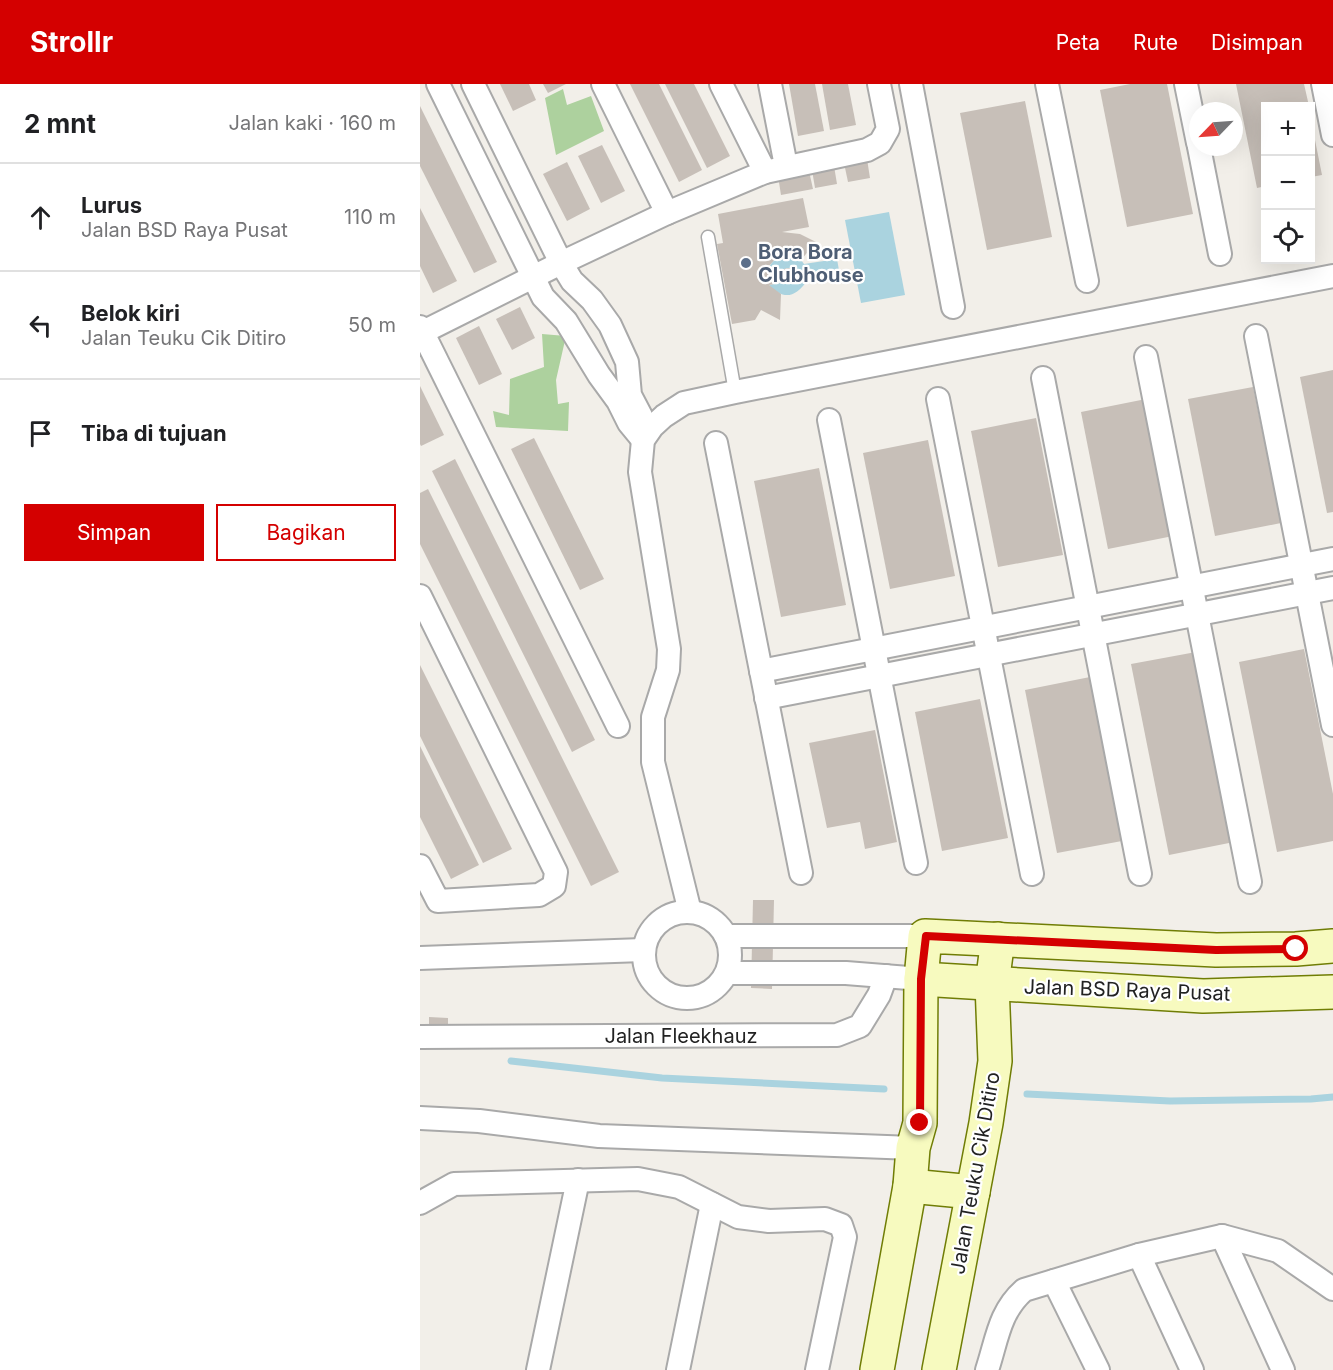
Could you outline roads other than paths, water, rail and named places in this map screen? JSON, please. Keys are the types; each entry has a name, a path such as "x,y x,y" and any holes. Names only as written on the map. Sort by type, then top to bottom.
{"main road":[{"path":"877,1370 910,1186 913,1148 920,1123 921,979 926,936 1216,950 1333,946"},
{"name":"Jalan Teuku Cik Ditiro","path":"939,1370 974,1192 995,1060 992,984 998,939"},
{"name":"Jalan BSD Raya Pusat","path":"921,979 1203,996 1333,992"},
{"path":"910,1186 974,1192"}],"street":[{"path":"438,84 543,297 566,321 618,401 629,423 648,434"},
{"path":"473,84 561,263 572,281 592,300 610,325 627,362 630,395 648,434"},
{"path":"603,84 667,213"},
{"path":"721,84 775,169"},
{"path":"770,84 775,169"},
{"path":"618,726 421,330 667,213 775,169 867,150 880,143 888,129 879,84"},
{"path":"911,84 953,307"},
{"path":"1047,84 1087,280"},
{"path":"1186,84 1190,102"},
{"path":"1323,84 1333,135"},
{"path":"1200,156 1220,255"},
{"path":"683,912 678,867 653,762 653,717 668,670 669,649 640,472 648,434 664,416 684,403 735,392 1333,276"},
{"path":"1256,336 1333,726"},
{"path":"1146,357 1250,882"},
{"path":"599,375 627,362"},
{"path":"1043,378 1140,874"},
{"path":"938,399 1032,874"},
{"path":"829,420 916,863"},
{"path":"716,443 801,873"},
{"path":"761,671 1333,560"},
{"path":"766,698 1333,588"},
{"path":"420,596 556,872 554,886 539,895 438,901 420,866"},
{"path":"683,912 707,916 715,922 726,936 731,954 727,973 719,984 708,993 696,998 682,998 669,994 658,986 650,975 643,950 649,935 657,925 683,912"},
{"path":"726,936 926,936"},
{"path":"846,936 846,973"},
{"path":"420,958 643,950"},
{"path":"727,973 846,973 921,979"},
{"name":"Jalan Fleekhauz","path":"420,1037 837,1035 860,1026 879,995 886,976"},
{"path":"420,1118 479,1121 598,1136 913,1148"},
{"path":"420,1204 454,1184 638,1179 679,1187 738,1217 769,1221 825,1219 841,1225 845,1237 817,1370"},
{"path":"538,1370 578,1180"},
{"path":"678,1370 712,1204"},
{"path":"1222,1236 1283,1370"},
{"path":"987,1370 1003,1317 1011,1301 1024,1290 1139,1255 1222,1236 1278,1251 1333,1289"},
{"path":"1139,1255 1192,1370"},
{"path":"1054,1281 1098,1370"},
{"path":"995,1347 1005,1370"}],"lane":[{"path":"708,237 735,392"}],"water":[{"path":"889,212 905,295 861,303 845,220"},
{"path":"789,254 804,264 837,259 840,276 807,281 793,294 779,293 769,285 797,280 795,267 767,272 775,260"}],"waterway":[{"path":"511,1061 662,1078 884,1089"},
{"path":"1027,1094 1170,1101 1333,1097"}],"place":[{"name":"Bora Bora Clubhouse","path":"746,263"}]}
